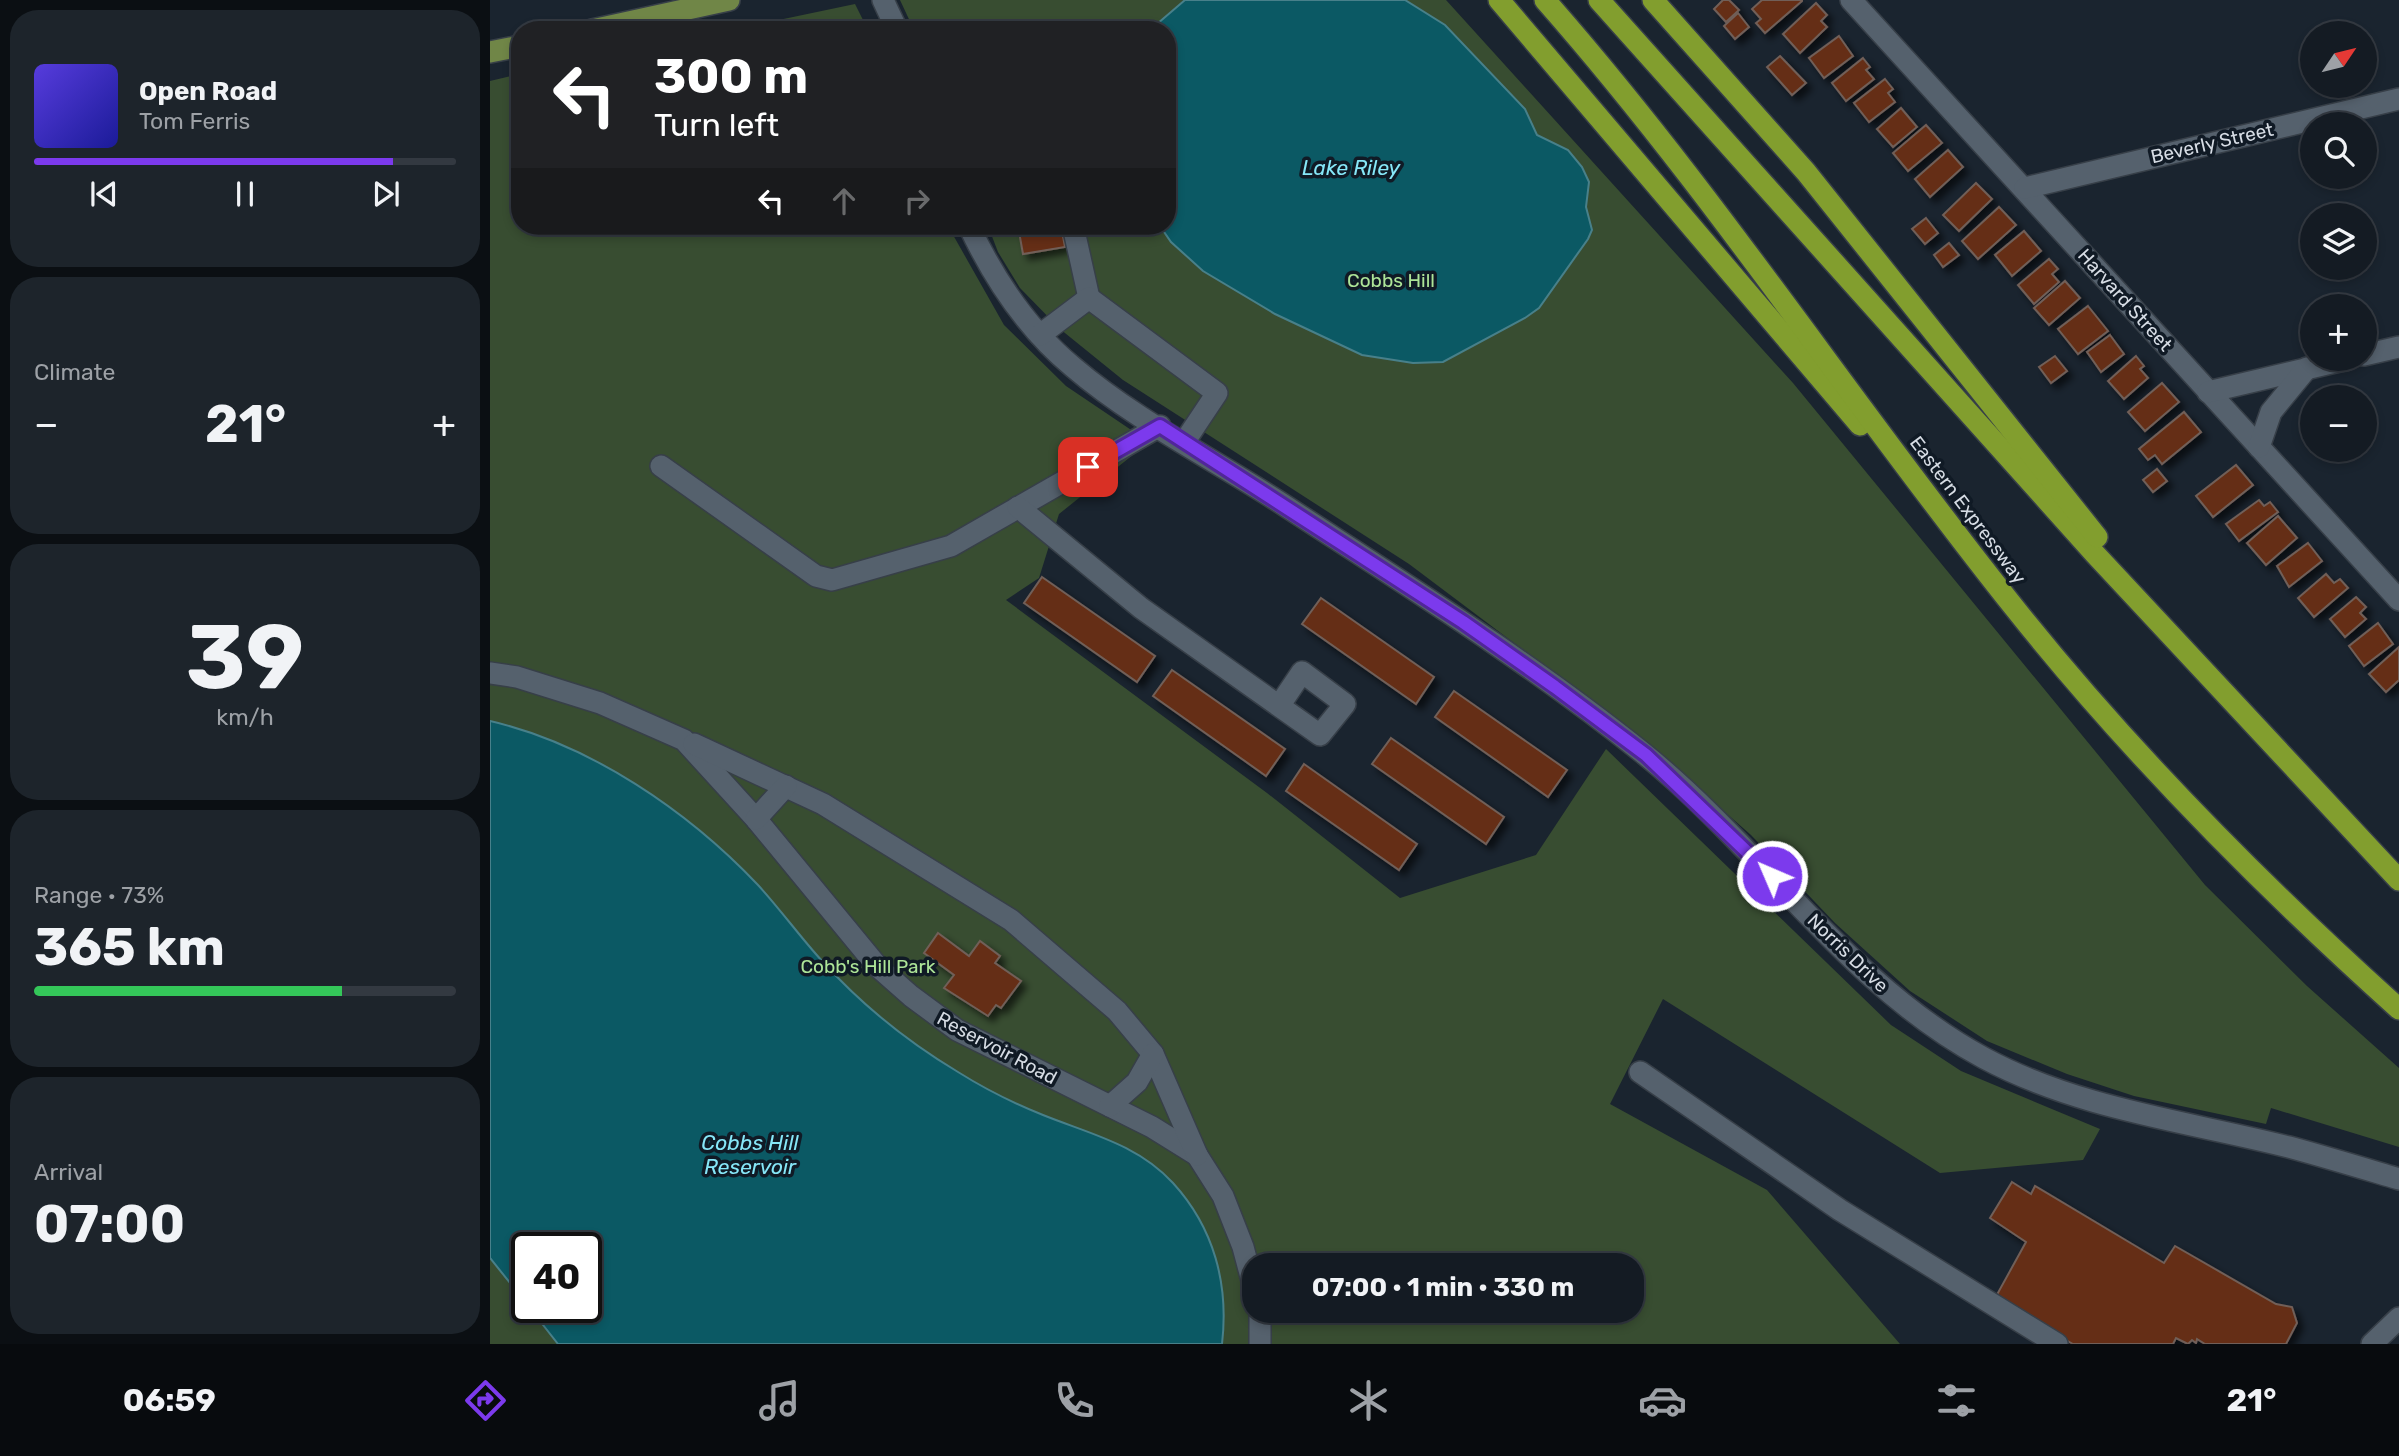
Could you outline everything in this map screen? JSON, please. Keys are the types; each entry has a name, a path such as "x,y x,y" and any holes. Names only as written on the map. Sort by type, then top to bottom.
{"highway":[{"path":"1499,0 1994,582"},
{"name":"Eastern Expressway","path":"1545,0 1689,173 1994,582 2101,712 2178,797 2312,930 2399,1009"},
{"path":"1599,0 1804,226 2011,461 2399,880"},
{"path":"1653,0 1807,172 2200,667"}],"main road":[{"path":"633,21 729,0"},
{"path":"490,52 511,48"}],"street":[{"path":"883,0 893,21"},
{"name":"Harvard Street","path":"1851,0 2399,600"},
{"name":"Beverly Street","path":"2025,188 2399,99"},
{"name":"Norris Drive","path":"974,235 998,281 1040,335 1073,368 1463,622 1646,755 1724,828 1870,976 1908,1008 1976,1054 2095,1103 2289,1147 2399,1179"},
{"path":"1075,235 1089,298 1217,393 1185,441"},
{"path":"1040,335 1089,298"},
{"path":"2377,352 2399,347"},
{"path":"2208,392 2300,370"},
{"path":"2259,447 2271,412 2305,371"},
{"path":"661,466 816,576 832,580 951,545 1160,426"},
{"path":"1018,507 1141,608 1279,706"},
{"name":"Reservoir Road","path":"490,673 517,677 600,703 786,786 823,804 1011,920 1117,1011 1153,1054 1197,1155 1223,1196 1245,1253"},
{"name":"Reservoir Road","path":"684,740 756,819 877,966 911,996 957,1030 1110,1106 1197,1155"},
{"path":"756,819 786,786"},
{"path":"1110,1106 1136,1082 1153,1054"},
{"path":"1640,1072 1840,1210 2057,1344"},
{"path":"2372,1344 2399,1318"},
{"path":"1260,1323 1260,1344"}],"green space":[{"name":"Cobbs Hill","path":"900,0 1446,0 1793,383 2205,885 2307,986 2399,1068 2399,1147 2271,1108 2266,1124 2134,1096 2067,1074 1987,1041 1910,991 1835,923 1751,835 1644,741 1409,564 1123,380 1060,329 1020,288 998,252 991,235 1176,235 1176,21 910,21"},
{"path":"855,4 864,21 774,21"},
{"name":"Cobb's Hill Park","path":"511,76 511,235 953,235 1004,325 1066,386 1149,442 1059,514 1039,578 1006,600 1267,793 1400,898 1536,855 1606,749 1891,1025 1961,1071 2100,1129 2083,1160 1940,1173 1663,999 1610,1104 1767,1190 1900,1344 490,1344 490,81"}],"water":[{"name":"Lake Riley","path":"1185,0 1405,0 1445,25 1525,109 1537,135 1568,150 1582,167 1589,182 1586,207 1592,230 1588,239 1539,308 1443,362 1413,363 1362,355 1275,314 1203,271 1166,235 1176,235 1176,21 1160,21"},
{"name":"Cobbs Hill Reservoir","path":"490,721 564,746 600,763 635,784 701,831 758,885 838,978 886,1022 939,1060 999,1095 1128,1149 1159,1170 1187,1200 1199,1219 1216,1258 1223,1300 1222,1344 558,1344 542,1323 602,1323 602,1232 511,1232 511,1284 490,1258"}],"building":[{"path":"1723,0 1729,0 1739,10 1726,22 1714,9"},
{"path":"1762,0 1802,1 1765,33 1756,23 1761,19 1752,9"},
{"path":"1816,3 1827,15 1821,21 1827,27 1800,53 1783,34"},
{"path":"1738,13 1749,27 1735,39 1724,26"},
{"path":"1839,36 1853,56 1824,78 1809,58"},
{"path":"1780,56 1806,83 1792,95 1767,67"},
{"path":"1863,58 1870,67 1866,70 1874,79 1846,101 1832,83"},
{"path":"1885,79 1893,89 1888,93 1895,102 1869,122 1854,103"},
{"path":"1901,108 1917,127 1893,147 1877,129"},
{"path":"1926,125 1942,143 1908,171 1893,153"},
{"path":"1948,150 1963,167 1930,197 1915,179"},
{"path":"1976,183 1992,199 1959,231 1943,215"},
{"path":"1999,207 2016,225 1978,259 1962,241"},
{"path":"1926,218 1938,233 1925,244 1912,229"},
{"path":"2024,231 2041,251 2012,276 1995,255"},
{"path":"1020,235 1063,235 1065,247 1023,254"},
{"path":"1949,243 1959,255 1943,267 1934,255"},
{"path":"2049,259 2058,269 2052,274 2059,282 2034,304 2018,285"},
{"path":"2065,281 2080,298 2049,325 2034,308"},
{"path":"2088,306 2108,331 2078,354 2058,329"},
{"path":"2110,335 2124,354 2101,372 2087,352"},
{"path":"2055,356 2067,371 2051,383 2039,367"},
{"path":"2136,356 2144,366 2140,369 2148,378 2124,399 2108,381"},
{"path":"2162,383 2179,402 2145,431 2128,412"},
{"path":"2184,412 2201,432 2162,464 2155,455 2148,460 2139,449"},
{"path":"2236,465 2253,485 2213,517 2196,496"},
{"path":"2157,469 2167,481 2153,492 2143,480"},
{"path":"2259,500 2264,506 2270,502 2278,512 2239,541 2226,524"},
{"path":"2278,516 2297,538 2266,565 2247,543"},
{"path":"2308,543 2322,561 2289,587 2277,566"},
{"path":"2326,574 2334,583 2340,579 2348,588 2314,617 2298,598"},
{"path":"1042,577 1155,656 1137,682 1024,603"},
{"path":"2356,597 2366,607 2360,613 2366,619 2345,637 2330,619"},
{"path":"1321,598 1434,677 1416,704 1302,624"},
{"path":"2378,623 2393,644 2364,666 2349,646"},
{"path":"2399,647 2399,680 2386,692 2369,674"},
{"path":"1172,670 1285,749 1266,776 1153,696"},
{"path":"1454,691 1567,770 1548,797 1435,717"},
{"path":"1391,738 1504,817 1486,844 1372,764"},
{"path":"1304,764 1417,844 1399,870 1286,791"},
{"path":"938,933 969,956 980,941 1000,956 995,963 1021,981 1001,1008 996,1005 988,1016 944,988 954,975 924,953"},
{"path":"2012,1182 2031,1194 2035,1186 2164,1263 2175,1246 2276,1304 2292,1307 2297,1323 2286,1344 2205,1344 2197,1339 2196,1343 2192,1340 2188,1344 2176,1338 2173,1344 2073,1344 1994,1300 2026,1242 1990,1218"}],"route":[{"path":"1088,467 1160,426 1463,622 1555,687 1646,755 1772,876"}]}
